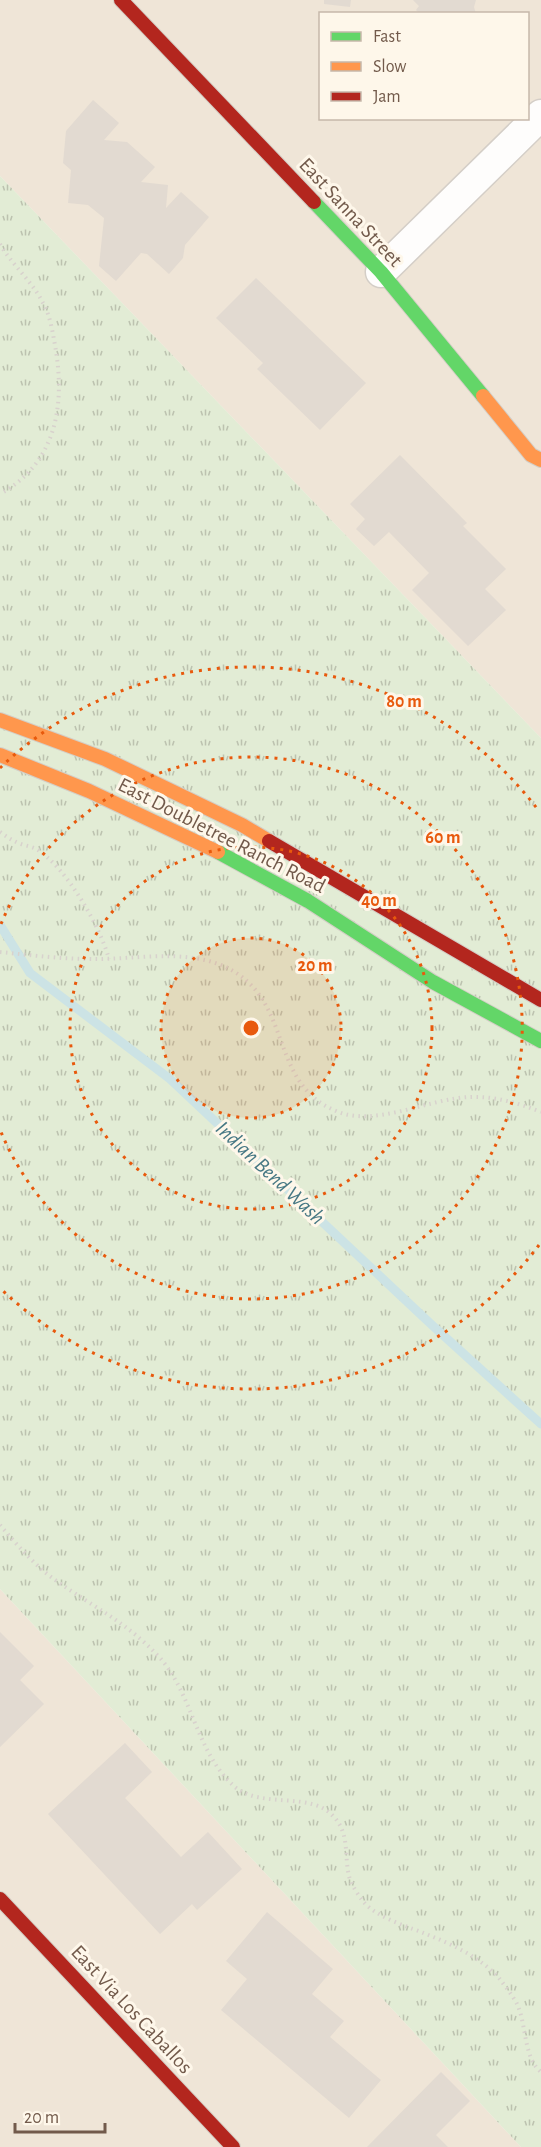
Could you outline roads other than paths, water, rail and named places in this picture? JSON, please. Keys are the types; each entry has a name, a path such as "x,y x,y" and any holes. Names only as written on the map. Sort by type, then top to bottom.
{"main road":[{"name":"East Sanna Street","path":"122,0 381,272 531,455 541,460"},
{"name":"East Doubletree Ranch Road","path":"0,720 105,759 243,825 541,1000"},
{"name":"East Doubletree Ranch Road","path":"0,755 89,791 235,860 308,902 433,982 541,1041"},
{"name":"East Via Los Caballos","path":"0,1899 233,2147"}],"street":[{"path":"381,272 541,115"}],"waterway":[{"name":"Indian Bend Wash","path":"0,925 30,973 170,1079 541,1424"}]}
